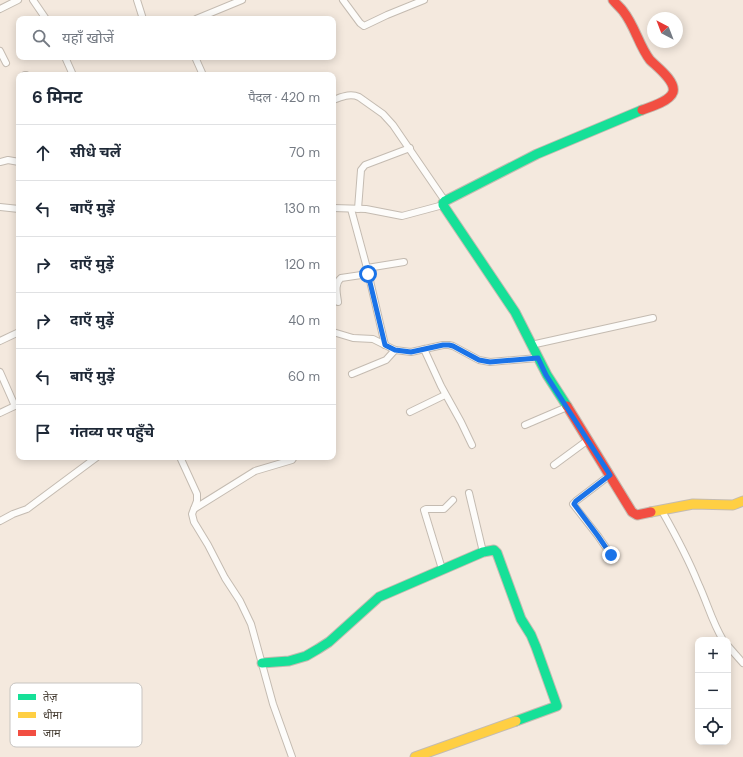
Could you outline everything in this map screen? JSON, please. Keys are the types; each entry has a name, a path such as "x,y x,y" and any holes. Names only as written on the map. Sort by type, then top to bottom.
{"street":[{"path":"0,9 18,0"},
{"path":"33,0 44,16"},
{"path":"137,0 142,16"},
{"path":"203,16 242,0"},
{"path":"343,0 360,23 364,26 424,0"},
{"path":"336,208 354,209 402,216 444,203 537,154 669,98 673,94 672,84 652,63 624,12 613,0"},
{"path":"0,51 6,63"},
{"path":"66,60 72,72"},
{"path":"196,60 202,72"},
{"path":"336,99 349,94 359,97 388,118 410,148 515,312 546,375 632,512 637,515 693,504 734,505 743,502"},
{"path":"385,345 354,209 362,167 410,148"},
{"path":"0,162 8,160 16,161"},
{"path":"0,207 16,209"},
{"path":"338,302 337,284 341,278 404,262"},
{"path":"531,345 653,318"},
{"path":"0,341 16,333"},
{"path":"336,333 353,338 373,339 395,350 411,352 449,345 479,360 490,362 538,358"},
{"path":"424,349 445,395 461,422 472,445"},
{"path":"352,374 386,360 395,350"},
{"path":"0,372 16,403"},
{"path":"410,412 445,395"},
{"path":"0,413 16,405"},
{"path":"525,425 567,407"},
{"path":"554,465 588,440"},
{"path":"0,520 29,507 93,460"},
{"path":"181,460 198,498 192,514 194,522 247,614 273,704 292,757"},
{"path":"193,510 251,473 292,460"},
{"path":"610,475 574,504 611,555"},
{"path":"469,493 483,552"},
{"path":"442,569 424,511 426,509 444,509 453,500"},
{"path":"662,510 680,542 703,594 713,622 721,637"},
{"path":"262,663 292,660 315,651 327,643 379,597 483,552 494,550 497,552 521,619 531,635 536,647 557,706 415,757"},
{"path":"731,649 743,663"}],"traffic: fast":[{"path":"567,406 547,375 515,312 443,203 537,154 642,110"},
{"path":"262,663 289,661 306,656 329,642 379,597 483,552 494,550 497,553 521,619 531,635 536,647 557,706 516,721"}],"traffic: slow":[{"path":"651,512 693,504 733,505 743,501"},
{"path":"415,757 516,721"}],"traffic: jam":[{"path":"613,0 631,23 643,49 650,60 672,83 673,92 668,98 642,110"},
{"path":"567,406 632,512 637,515 651,512"}],"route":[{"path":"368,274 385,345 395,350 411,352 449,345 479,360 490,362 538,358 546,375 610,475 576,501 574,506 611,555"}]}
